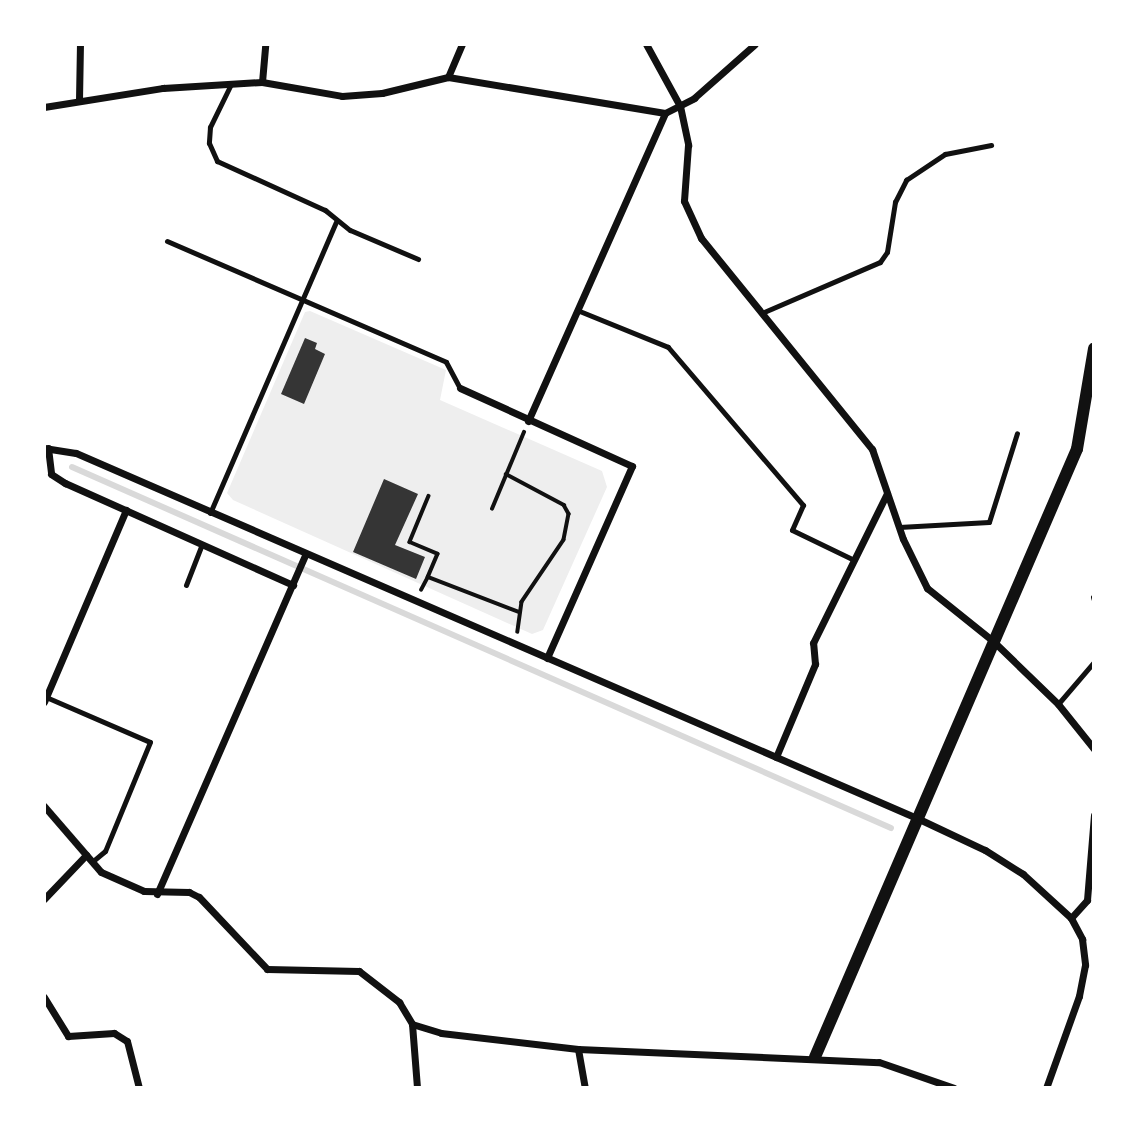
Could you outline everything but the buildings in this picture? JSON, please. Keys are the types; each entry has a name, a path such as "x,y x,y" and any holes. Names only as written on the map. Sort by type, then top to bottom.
{"street":[{"path":"79,100 80,44"},
{"path":"262,82 265,44"},
{"path":"448,77 463,44"},
{"path":"646,44 680,106 688,145 683,179 690,220 764,312 813,381 872,449 899,527 927,588 992,640 1058,704 1094,748"},
{"path":"44,107 163,88 262,82 342,96 382,93 448,77 665,113 680,106 755,44"},
{"path":"528,421 665,113"},
{"path":"815,1057 919,819 992,640 1077,449 1094,348"},
{"path":"460,388 632,466 547,658"},
{"path":"293,585 51,474 46,448 76,453 305,556 919,819 1023,874 1071,918 1082,939 1085,965 1079,996 1046,1088"},
{"path":"776,757 815,664 813,643 887,493"},
{"path":"45,699 126,510"},
{"path":"157,894 305,556"},
{"path":"44,806 101,872 157,894 189,892 199,897 267,969 359,971 399,1002 412,1024 417,1088"},
{"path":"1071,918 1087,900 1094,815"},
{"path":"44,899 86,855"},
{"path":"1082,939 1094,939"},
{"path":"44,997 68,1037 114,1033 127,1041 139,1088"},
{"path":"412,1024 442,1033 578,1049 815,1057 879,1062 954,1088"},
{"path":"578,1049 585,1088"}],"lane":[{"path":"231,84 210,127 209,143 217,161 326,210 336,222 418,259"},
{"path":"764,312 880,262 887,252 895,202 906,180 945,154 991,145"},
{"path":"210,513 336,222"},
{"path":"167,241 446,362 460,388"},
{"path":"577,310 668,347 803,505 792,530 854,560"},
{"path":"899,527 989,522 1017,433"},
{"path":"186,585 202,544"},
{"path":"1058,704 1094,662"},
{"path":"45,699 150,742 104,851 92,862"}],"path":[{"path":"492,509 528,421"},
{"path":"506,474 564,505 569,514 564,540 529,589 519,612 516,646"},
{"path":"429,496 411,542 438,554 428,577 519,612"}],"shaded area":[{"path":"310,311 446,370 440,400 602,471 607,487 543,630 532,634 233,500 227,493 305,312"}],"waterway":[{"path":"72,467 891,828"}]}
